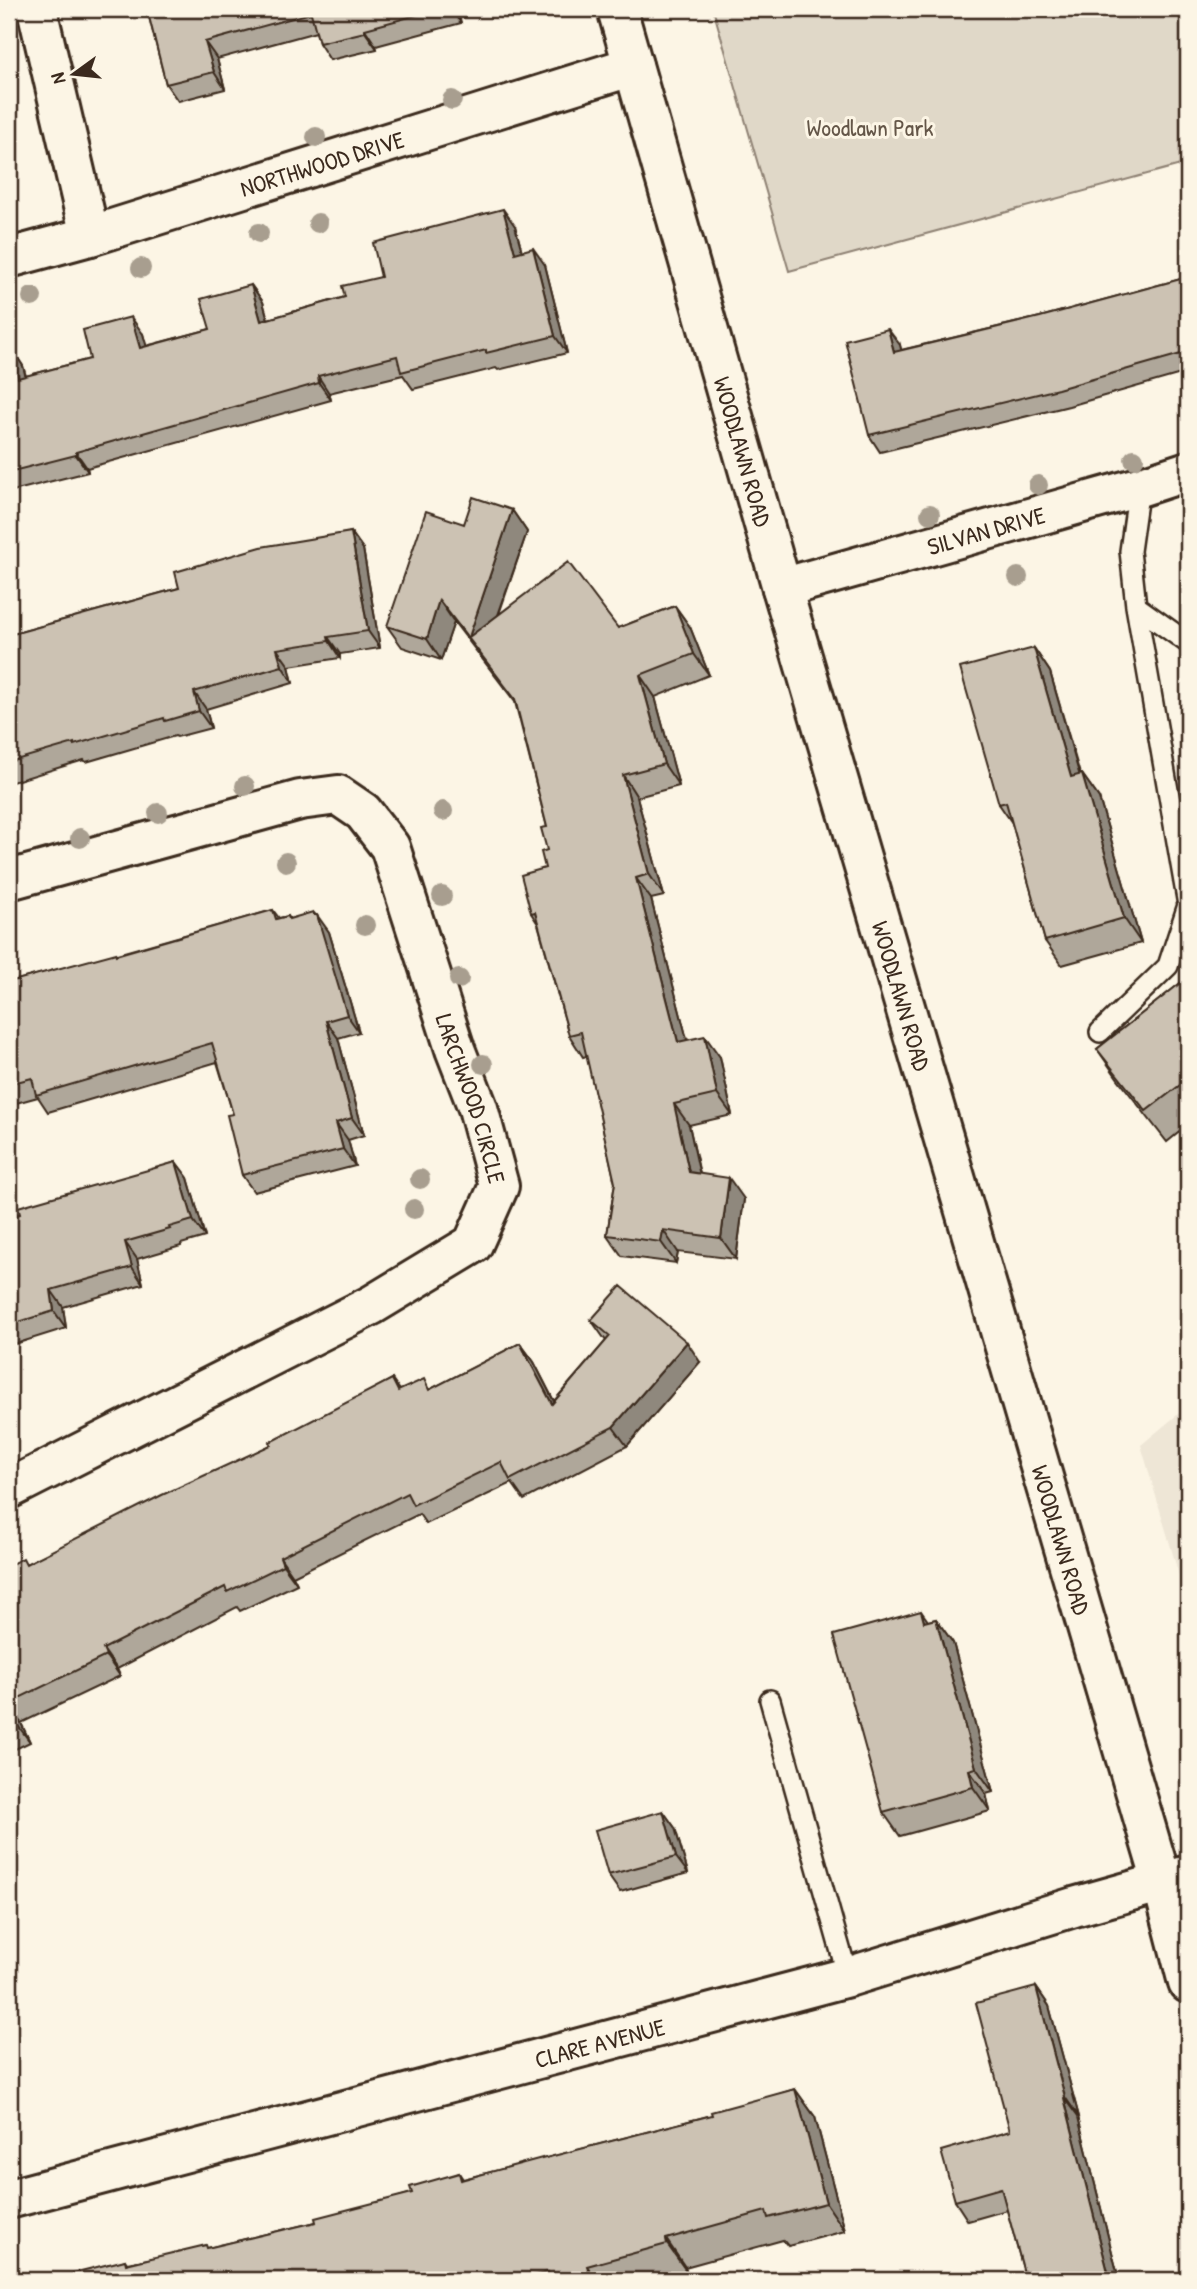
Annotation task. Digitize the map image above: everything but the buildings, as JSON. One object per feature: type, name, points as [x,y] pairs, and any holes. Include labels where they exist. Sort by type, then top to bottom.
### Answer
[{"type":"street","points":[[37,9],[90,236]]},
{"type":"street","name":"WOODLAWN ROAD","points":[[617,9],[782,588],[1175,1879],[1188,1983]]},
{"type":"street","name":"NORTHWOOD DRIVE","points":[[9,258],[90,236],[633,66]]},
{"type":"street","name":"SILVAN DRIVE","points":[[782,588],[1188,471]]},
{"type":"street","name":"LARCHWOOD CIRCLE","points":[[9,880],[300,800],[338,795],[363,812],[390,847],[455,1049],[478,1108],[499,1186],[473,1244],[372,1306],[9,1489]]},
{"type":"street","name":"CLARE AVENUE","points":[[9,2199],[848,1977],[1175,1879]]},
{"type":"lane","points":[[1100,1032],[1168,966],[1188,905],[1136,606],[1130,551],[1139,487]]},
{"type":"lane","points":[[1136,606],[1188,643]]},
{"type":"lane","points":[[770,1700],[848,1977]]},
{"type":"shaded area","points":[[1188,1406],[1188,1606],[1141,1445]]},
{"type":"green space","name":"Woodlawn Park","points":[[713,9],[1188,9],[1188,163],[789,271]]}]
